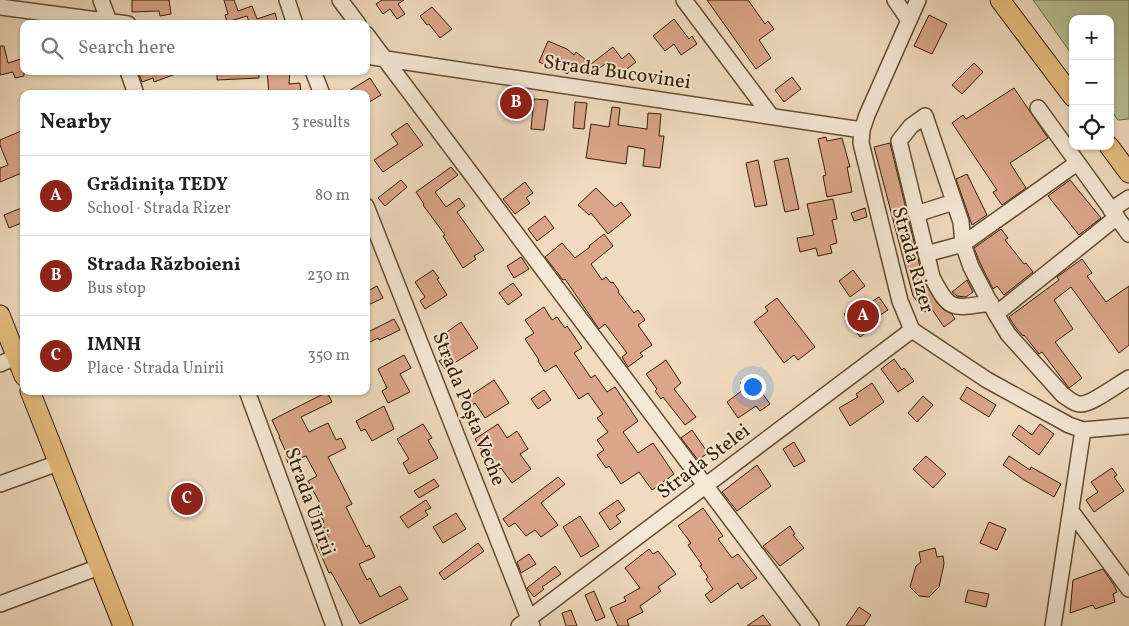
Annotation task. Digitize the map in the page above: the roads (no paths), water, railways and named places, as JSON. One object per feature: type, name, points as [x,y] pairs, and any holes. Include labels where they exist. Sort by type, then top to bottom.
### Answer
[{"type":"main road","points":[[1000,0],[1069,92]]},
{"type":"main road","points":[[1112,150],[1129,173]]},
{"type":"main road","points":[[0,315],[8,361],[20,372]]},
{"type":"main road","points":[[32,395],[122,626]]},
{"type":"street","points":[[101,0],[108,20]]},
{"type":"street","points":[[287,0],[294,20]]},
{"type":"street","points":[[340,0],[355,20]]},
{"type":"street","points":[[684,0],[771,116]]},
{"type":"street","points":[[895,0],[908,19]]},
{"type":"street","name":"Strada Rizer","points":[[918,0],[908,19],[862,130],[861,144],[890,263],[904,312],[912,330],[987,380],[1069,426],[1083,430],[1129,426]]},
{"type":"street","points":[[0,7],[94,20]]},
{"type":"street","points":[[370,39],[811,626]]},
{"type":"street","name":"Strada Bucovinei","points":[[370,56],[862,130]]},
{"type":"street","points":[[129,75],[135,90]]},
{"type":"street","points":[[315,75],[320,90]]},
{"type":"street","points":[[1038,108],[1129,234]]},
{"type":"street","points":[[1129,198],[1114,214],[993,309],[957,308],[947,303],[932,277],[899,141],[911,126],[925,116],[961,222],[963,244],[971,267],[993,309],[1008,334],[1063,395],[1074,402],[1087,403],[1129,378]]},
{"type":"street","points":[[926,254],[963,244],[1077,163]]},
{"type":"street","points":[[916,214],[954,202]]},
{"type":"street","name":"Strada Poșta Veche","points":[[370,216],[526,623]]},
{"type":"street","name":"Strada Stelei","points":[[526,623],[912,330]]},
{"type":"street","name":"Strada Unirii","points":[[248,395],[334,626]]},
{"type":"street","points":[[1053,626],[1083,430]]},
{"type":"street","points":[[0,484],[58,463]]},
{"type":"street","points":[[1071,511],[1129,589]]},
{"type":"street","points":[[0,604],[99,566]]},
{"type":"place","name":"Strada Războieni","points":[[516,103]]},
{"type":"place","name":"Grădinița TEDY","points":[[863,316]]},
{"type":"place","name":"IMNH","points":[[187,499]]}]
